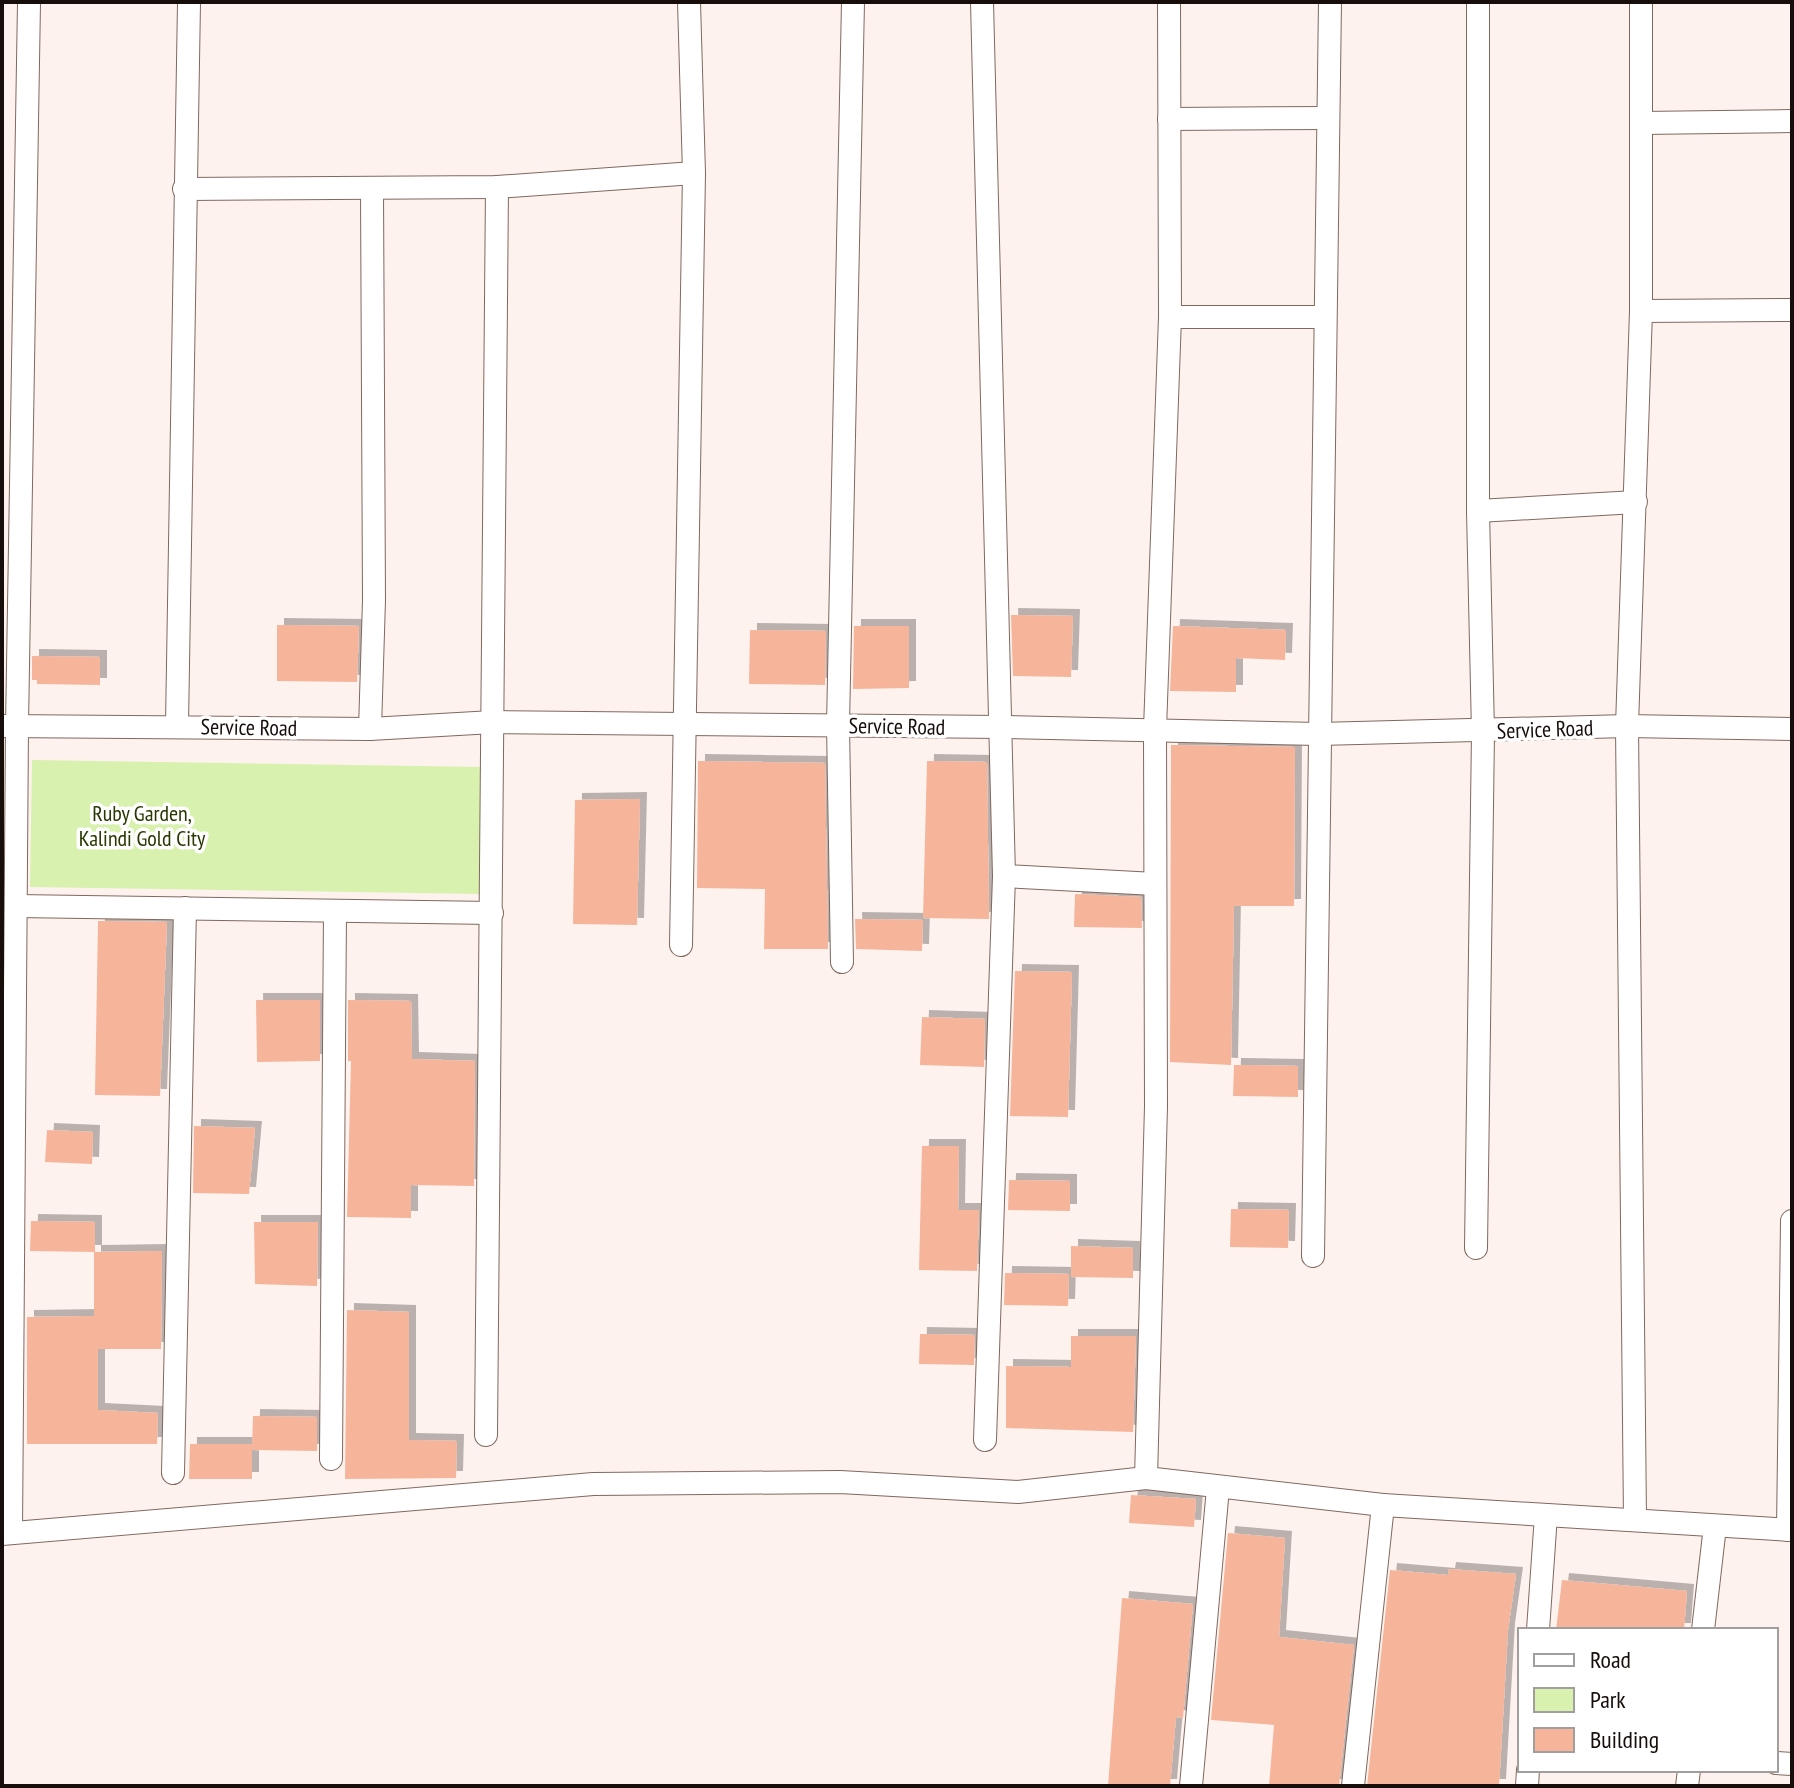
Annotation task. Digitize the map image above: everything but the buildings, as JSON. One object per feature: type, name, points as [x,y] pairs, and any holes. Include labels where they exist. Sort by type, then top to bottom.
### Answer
[{"type":"street","points":[[29,2],[9,726],[16,906],[7,1534],[593,1484],[840,1482],[1018,1492],[1146,1478],[1383,1505],[1790,1530],[1792,1221]]},
{"type":"street","points":[[177,725],[189,2]]},
{"type":"street","points":[[681,945],[694,173],[689,2]]},
{"type":"street","points":[[842,962],[838,725],[853,2]]},
{"type":"street","points":[[982,2],[1004,876],[985,1440]]},
{"type":"street","points":[[1146,1478],[1156,1106],[1155,729],[1170,317],[1169,2]]},
{"type":"street","points":[[1313,1256],[1330,2]]},
{"type":"street","points":[[1476,1248],[1483,732],[1478,511],[1478,2]]},
{"type":"street","points":[[1635,1520],[1627,726],[1641,311],[1641,2]]},
{"type":"street","points":[[1169,119],[1328,118]]},
{"type":"street","points":[[1641,123],[1792,121]]},
{"type":"street","points":[[184,189],[497,187],[694,173]]},
{"type":"street","points":[[486,1435],[497,187]]},
{"type":"street","points":[[370,729],[374,600],[372,189]]},
{"type":"street","points":[[1641,311],[1792,310]]},
{"type":"street","points":[[1170,317],[1324,317]]},
{"type":"street","points":[[1478,511],[1636,502]]},
{"type":"street","name":"Service Road","points":[[9,726],[370,729],[493,722],[1155,729],[1319,734],[1627,726],[1792,729]]},
{"type":"street","points":[[1004,876],[1155,884]]},
{"type":"street","points":[[16,906],[492,913]]},
{"type":"street","points":[[173,1473],[185,908]]},
{"type":"street","points":[[331,1459],[335,911]]},
{"type":"street","points":[[1191,1786],[1218,1488]]},
{"type":"street","points":[[1353,1786],[1383,1505]]},
{"type":"street","points":[[1538,1628],[1546,1515]]},
{"type":"street","points":[[1703,1628],[1715,1526]]},
{"type":"green space","name":"Ruby Garden, Kalindi Gold City","points":[[32,760],[484,767],[482,894],[30,887]]}]
